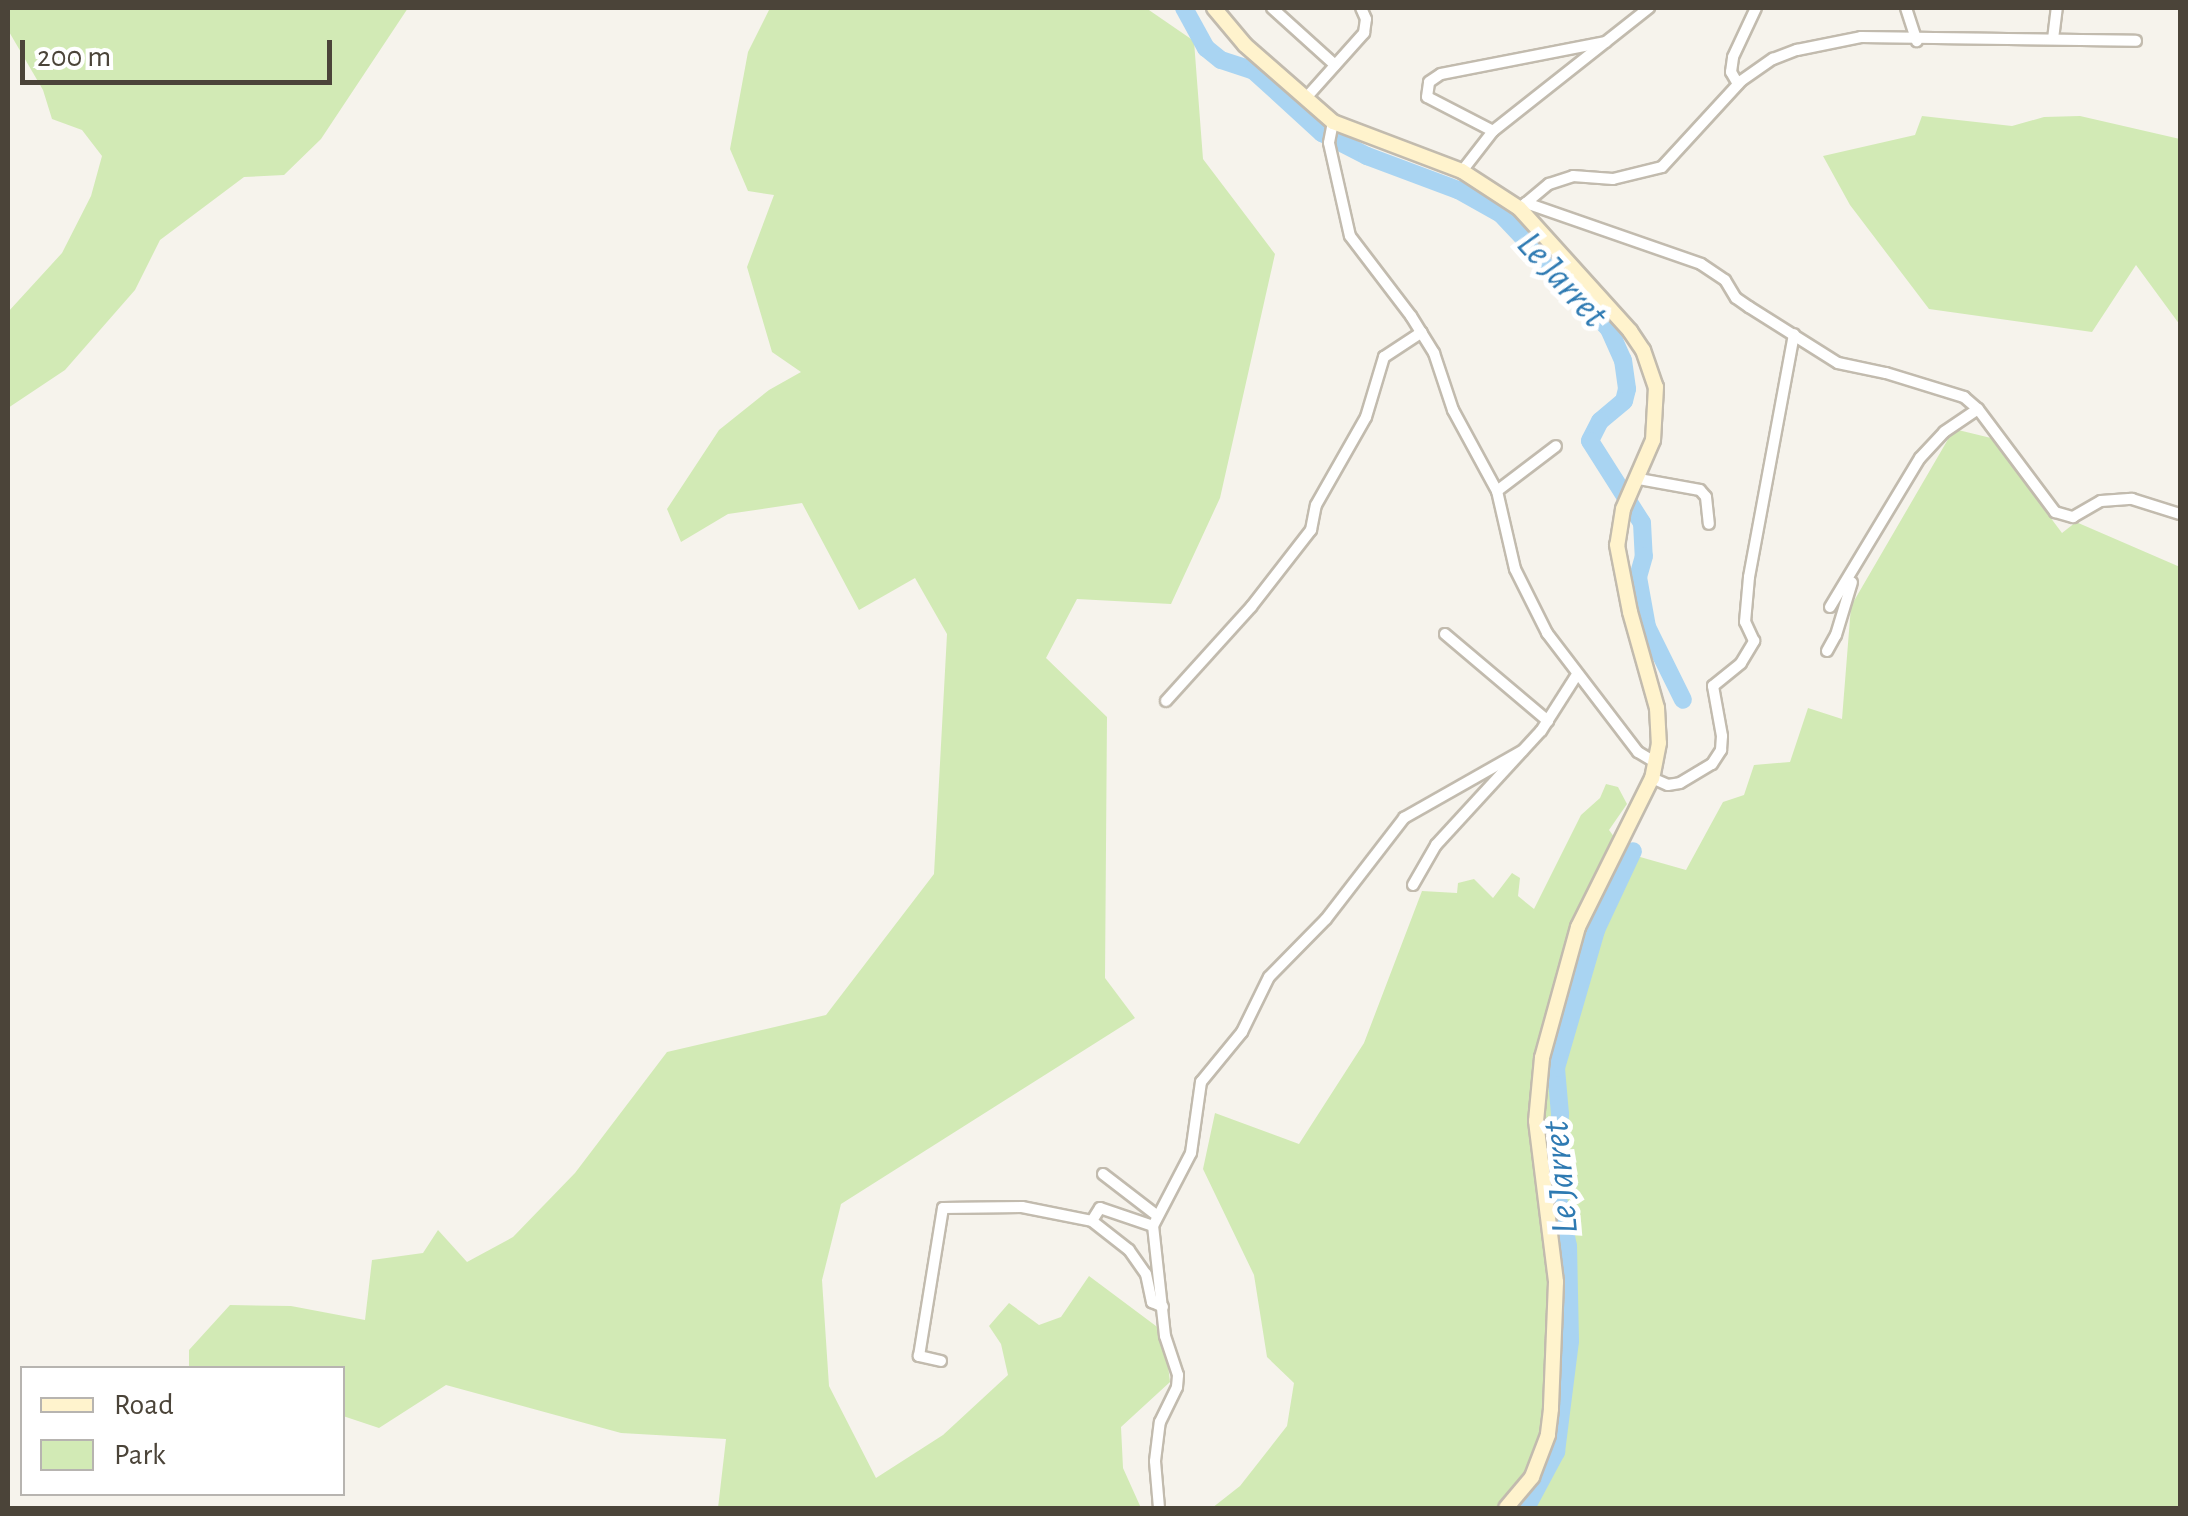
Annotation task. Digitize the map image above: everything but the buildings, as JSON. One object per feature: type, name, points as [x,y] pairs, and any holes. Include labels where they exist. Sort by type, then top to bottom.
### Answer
[{"type":"main road","points":[[1214,8],[1246,45],[1332,126],[1462,171],[1522,205],[1620,318],[1650,366],[1657,422],[1617,530],[1619,565],[1657,708],[1654,770],[1578,927],[1542,1058],[1536,1121],[1556,1282],[1552,1398],[1541,1456],[1526,1486],[1506,1508]]},
{"type":"street","points":[[1272,8],[1335,65]]},
{"type":"street","points":[[1306,99],[1364,33],[1362,8]]},
{"type":"street","points":[[1462,171],[1492,131],[1649,8]]},
{"type":"street","points":[[1738,84],[1731,72],[1733,58],[1756,8]]},
{"type":"street","points":[[1906,8],[1918,41]]},
{"type":"street","points":[[2052,39],[2057,8]]},
{"type":"street","points":[[1522,205],[1549,184],[1572,176],[1613,179],[1662,167],[1738,84],[1756,69],[1797,50],[1861,37],[1918,41],[2136,41]]},
{"type":"street","points":[[1492,131],[1427,97],[1429,82],[1441,74],[1606,42]]},
{"type":"street","points":[[1332,126],[1329,143],[1350,236],[1422,332],[1453,410],[1497,491],[1515,570],[1547,633],[1576,676],[1668,785],[1712,764],[1722,744],[1713,686],[1740,663],[1754,642],[1745,622],[1749,576],[1794,334]]},
{"type":"street","points":[[1522,205],[1701,264],[1725,280],[1736,298],[1838,364],[1886,372],[1964,397],[1978,409],[2056,512],[2072,517],[2100,501],[2132,500],[2180,514]]},
{"type":"street","points":[[1166,701],[1251,607],[1311,530],[1316,505],[1366,416],[1384,357],[1422,332]]},
{"type":"street","points":[[1830,607],[1920,458],[1944,432],[1978,409]]},
{"type":"street","points":[[1497,491],[1556,446]]},
{"type":"street","points":[[1636,484],[1704,493],[1709,524]]},
{"type":"street","points":[[1827,652],[1857,568]]},
{"type":"street","points":[[1445,634],[1548,720]]},
{"type":"street","points":[[1413,884],[1436,845],[1522,752],[1576,676]]},
{"type":"street","points":[[1158,1508],[1155,1462],[1160,1422],[1177,1387],[1178,1375],[1165,1336],[1154,1220],[1186,1168],[1201,1082],[1242,1032],[1269,978],[1326,919],[1404,818],[1522,752]]},
{"type":"street","points":[[1103,1174],[1154,1220]]},
{"type":"street","points":[[940,1360],[919,1356],[943,1208],[1022,1207],[1092,1221],[1140,1264],[1152,1302],[1163,1308]]},
{"type":"street","points":[[1092,1221],[1100,1208],[1154,1220]]},
{"type":"green space","points":[[8,8],[408,8],[321,139],[284,175],[244,177],[160,240],[135,290],[65,370],[8,408],[8,312],[62,253],[91,196],[102,156],[82,130],[52,119],[43,90],[8,30]]},
{"type":"green space","points":[[770,8],[1146,8],[1194,41],[1203,159],[1275,254],[1220,498],[1171,604],[1077,599],[1046,658],[1107,717],[1105,978],[1135,1018],[841,1204],[822,1280],[829,1386],[876,1478],[943,1435],[1008,1375],[1001,1344],[989,1326],[1009,1303],[1039,1325],[1061,1317],[1089,1276],[1164,1332],[1170,1382],[1121,1427],[1123,1468],[1141,1508],[718,1508],[726,1439],[621,1433],[446,1385],[379,1428],[345,1417],[345,1366],[189,1366],[189,1350],[230,1305],[291,1306],[365,1320],[372,1260],[423,1253],[438,1230],[467,1262],[513,1237],[575,1173],[667,1052],[826,1015],[934,874],[947,634],[915,578],[859,610],[802,503],[728,514],[681,542],[667,509],[719,430],[769,390],[801,372],[772,352],[747,267],[774,195],[748,191],[730,149],[748,52]]},
{"type":"green space","points":[[1922,116],[2012,126],[2044,117],[2080,116],[2180,139],[2180,325],[2136,265],[2092,332],[1929,309],[1850,205],[1823,156],[1915,135]]},
{"type":"green space","points":[[1954,429],[1991,438],[2062,533],[2076,522],[2180,567],[2180,1508],[1212,1508],[1240,1486],[1287,1426],[1294,1383],[1267,1357],[1254,1275],[1203,1169],[1215,1113],[1299,1144],[1364,1043],[1422,891],[1457,893],[1458,883],[1474,879],[1493,898],[1512,873],[1520,878],[1518,896],[1534,909],[1581,815],[1600,798],[1606,784],[1618,787],[1627,804],[1609,830],[1626,853],[1686,870],[1723,802],[1744,795],[1754,765],[1790,762],[1808,708],[1842,719],[1851,606]]},
{"type":"waterway","name":"Le Jarret","points":[[1184,8],[1206,48],[1221,60],[1254,71],[1322,133],[1367,156],[1458,190],[1501,214],[1609,329],[1623,360],[1627,389],[1624,401],[1600,421],[1590,441],[1642,523],[1644,556],[1638,577],[1647,627],[1683,700]]},
{"type":"waterway","name":"Le Jarret","points":[[1526,1508],[1556,1452],[1570,1341],[1568,1246],[1555,1184],[1560,1114],[1556,1068],[1596,930],[1633,851]]}]
